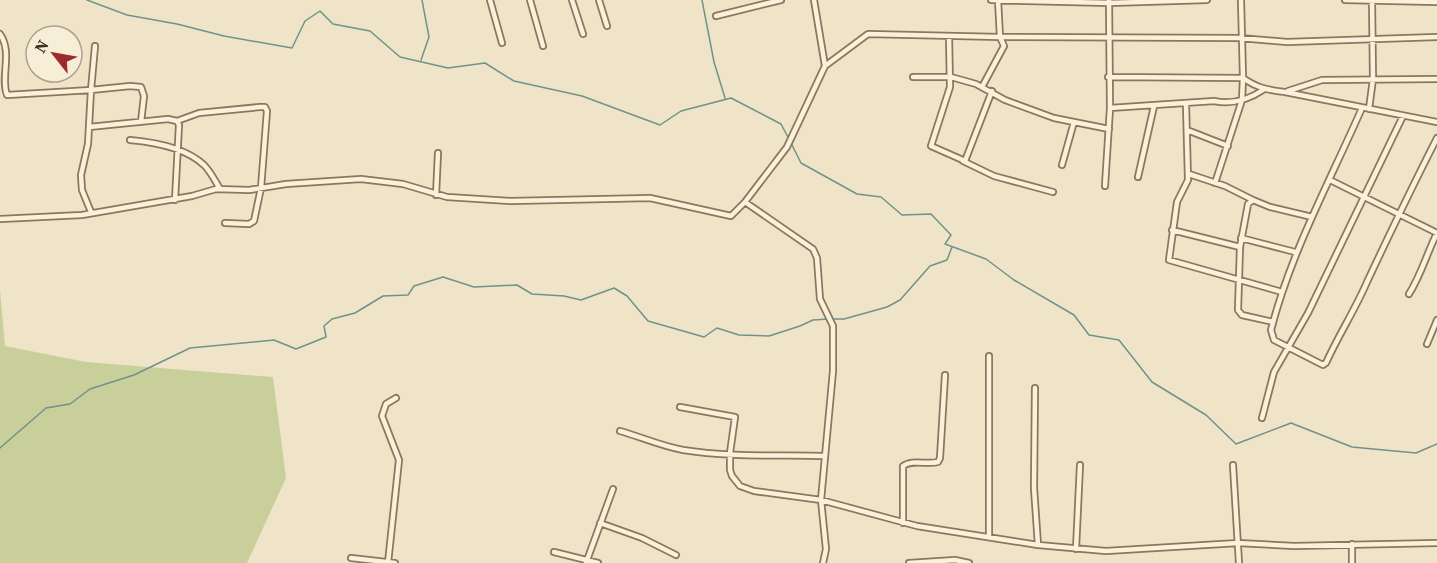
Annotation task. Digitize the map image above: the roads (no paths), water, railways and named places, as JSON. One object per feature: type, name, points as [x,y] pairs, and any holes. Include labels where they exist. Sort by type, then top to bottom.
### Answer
[{"type":"street","points":[[490,0],[502,43]]},
{"type":"street","points":[[530,0],[543,46]]},
{"type":"street","points":[[573,0],[583,34]]},
{"type":"street","points":[[599,0],[607,26]]},
{"type":"street","points":[[716,16],[781,0]]},
{"type":"street","points":[[814,0],[825,66]]},
{"type":"street","points":[[991,0],[1207,0]]},
{"type":"street","points":[[982,87],[1004,46],[1000,38],[998,0]]},
{"type":"street","points":[[1215,183],[1242,100],[1240,0]]},
{"type":"street","points":[[1345,0],[1437,2]]},
{"type":"street","points":[[1105,186],[1110,108],[1109,1]]},
{"type":"street","points":[[1369,109],[1373,79],[1372,1]]},
{"type":"street","points":[[0,34],[5,42],[2,83],[7,95],[141,87],[144,96],[141,122]]},
{"type":"street","points":[[0,219],[82,215],[175,200],[220,189],[261,188],[361,179],[403,184],[436,195],[511,201],[650,198],[728,217],[745,202],[786,147],[825,66],[868,34],[1000,38],[1240,38],[1287,42],[1437,37]]},
{"type":"street","points":[[950,36],[951,77],[944,112],[931,147],[994,176],[1053,192]]},
{"type":"street","points":[[92,212],[81,183],[89,127],[95,46]]},
{"type":"street","points":[[913,77],[951,77],[982,87],[1005,100],[1054,118],[1109,129]]},
{"type":"street","points":[[1108,77],[1242,78],[1263,90],[1315,97],[1437,123]]},
{"type":"street","points":[[1286,92],[1322,80],[1437,79]]},
{"type":"street","points":[[1315,83],[1315,97]]},
{"type":"street","points":[[1110,108],[1215,101],[1229,103],[1255,96],[1263,90]]},
{"type":"street","points":[[963,161],[967,160],[992,91]]},
{"type":"street","points":[[1186,104],[1189,174],[1177,202],[1168,260],[1282,292]]},
{"type":"street","points":[[1138,177],[1154,106]]},
{"type":"street","points":[[89,127],[177,121],[199,113],[265,107],[267,111],[261,188],[252,224],[225,222]]},
{"type":"street","points":[[1362,108],[1295,252],[1273,322],[1271,337],[1315,362],[1325,365],[1437,138]]},
{"type":"street","points":[[1262,418],[1274,372],[1289,349],[1403,116]]},
{"type":"street","points":[[175,200],[179,125],[177,121]]},
{"type":"street","points":[[1062,165],[1074,122]]},
{"type":"street","points":[[1187,130],[1228,146]]},
{"type":"street","points":[[130,140],[160,143],[189,155],[203,165],[220,189]]},
{"type":"street","points":[[436,195],[438,153]]},
{"type":"street","points":[[1189,174],[1270,207],[1312,217]]},
{"type":"street","points":[[1330,180],[1437,233],[1426,254],[1419,278],[1409,294]]},
{"type":"street","points":[[1253,200],[1248,204],[1241,238],[1239,313],[1273,322]]},
{"type":"street","points":[[745,202],[816,253],[820,299],[833,326],[833,371],[821,500],[826,549],[823,563]]},
{"type":"street","points":[[1172,230],[1240,247]]},
{"type":"street","points":[[1241,238],[1295,252]]},
{"type":"street","points":[[1426,344],[1437,320]]},
{"type":"street","points":[[989,356],[989,537]]},
{"type":"street","points":[[903,523],[903,466],[908,463],[938,462],[940,458],[945,375]]},
{"type":"street","points":[[1035,388],[1034,488],[1038,545]]},
{"type":"street","points":[[388,562],[399,460],[384,423],[382,410],[386,404],[396,398]]},
{"type":"street","points":[[680,407],[735,417],[730,453],[732,476],[735,482],[746,489],[821,500],[903,523],[1076,549],[1133,550],[1238,543],[1294,546],[1437,543]]},
{"type":"street","points":[[620,431],[670,447],[730,453],[824,456]]},
{"type":"street","points":[[1076,549],[1080,465]]},
{"type":"street","points":[[1233,465],[1239,563]]},
{"type":"street","points":[[587,562],[613,489]]},
{"type":"street","points":[[600,523],[642,538],[676,555]]},
{"type":"street","points":[[1352,544],[1352,563]]},
{"type":"street","points":[[554,552],[598,563]]},
{"type":"street","points":[[351,558],[395,563]]},
{"type":"street","points":[[909,563],[955,560],[969,563]]},
{"type":"waterway","points":[[87,0],[127,15],[292,48],[305,21],[320,11],[333,24],[370,31],[400,57],[448,68],[485,63],[514,81],[582,96],[660,125],[681,111],[731,98],[781,124],[789,139]]},
{"type":"waterway","points":[[421,60],[429,37],[422,0]]},
{"type":"waterway","points":[[702,0],[714,62],[725,98]]},
{"type":"waterway","points":[[791,143],[801,163],[857,194],[881,197],[902,215],[931,214],[951,235],[945,244],[986,259],[1014,280],[1074,315],[1089,335],[1119,340],[1152,382],[1206,415],[1236,444],[1291,423],[1352,447],[1416,453],[1437,444]]},
{"type":"waterway","points":[[833,319],[844,319],[887,307],[900,300],[930,266],[947,260],[952,247]]},
{"type":"waterway","points":[[0,448],[46,408],[70,404],[90,389],[134,375],[190,348],[274,340],[296,349],[326,337],[324,326],[332,319],[355,313],[383,296],[408,295],[414,286],[443,277],[474,287],[517,285],[532,294],[564,296],[581,300],[614,288],[627,296],[648,321],[704,337],[717,328],[739,335],[769,336],[813,320],[828,319]]}]
